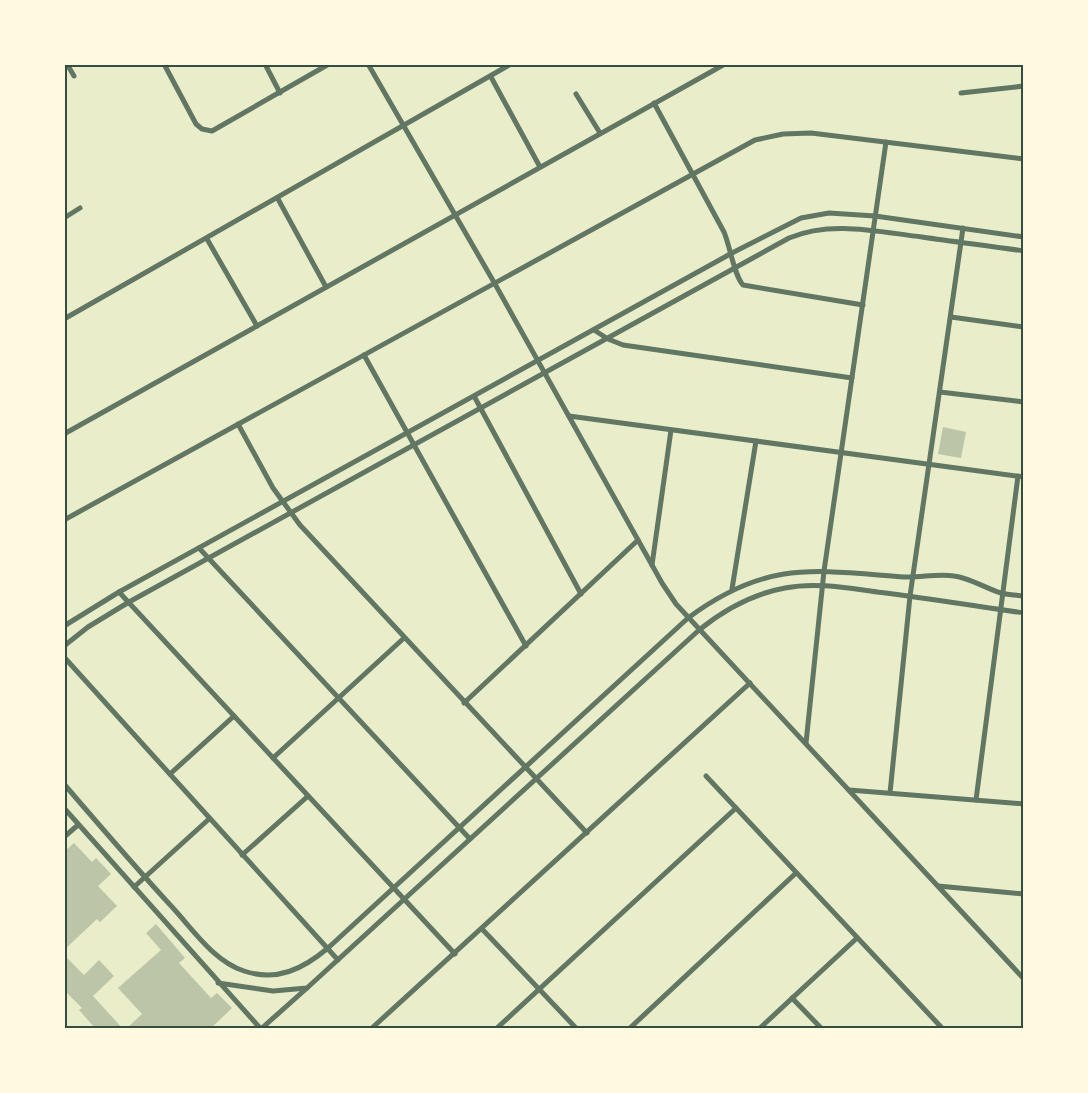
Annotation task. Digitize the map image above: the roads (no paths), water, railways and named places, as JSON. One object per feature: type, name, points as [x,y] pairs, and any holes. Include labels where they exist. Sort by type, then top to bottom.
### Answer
[{"type":"street","points":[[67,64],[74,76]]},
{"type":"street","points":[[164,64],[196,124],[202,129],[212,131],[329,64]]},
{"type":"street","points":[[265,64],[280,93]]},
{"type":"street","points":[[368,64],[495,284],[668,594],[1023,979]]},
{"type":"street","points":[[64,319],[278,199],[511,64]]},
{"type":"street","points":[[64,434],[724,64]]},
{"type":"street","points":[[491,76],[540,167]]},
{"type":"street","points":[[961,93],[1023,86]]},
{"type":"street","points":[[576,94],[600,134]]},
{"type":"street","points":[[654,103],[724,232],[739,280],[747,287],[863,305]]},
{"type":"street","points":[[64,520],[755,140],[783,134],[812,133],[1023,159]]},
{"type":"street","points":[[806,743],[824,571],[886,142]]},
{"type":"street","points":[[278,199],[327,287]]},
{"type":"street","points":[[64,218],[80,208]]},
{"type":"street","points":[[64,626],[119,592],[786,224],[829,213],[875,216],[1023,237]]},
{"type":"street","points":[[64,646],[88,627],[129,602],[789,237],[812,230],[831,228],[874,231],[1023,251]]},
{"type":"street","points":[[890,793],[910,596],[963,228]]},
{"type":"street","points":[[207,239],[257,326]]},
{"type":"street","points":[[951,317],[1023,327]]},
{"type":"street","points":[[594,330],[623,345],[852,378]]},
{"type":"street","points":[[364,355],[526,646]]},
{"type":"street","points":[[940,392],[1023,402]]},
{"type":"street","points":[[474,396],[581,594]]},
{"type":"street","points":[[569,416],[1021,477],[999,610],[976,800]]},
{"type":"street","points":[[238,424],[290,513],[464,703],[587,832]]},
{"type":"street","points":[[652,566],[671,430]]},
{"type":"street","points":[[732,590],[756,441]]},
{"type":"street","points":[[464,703],[638,540]]},
{"type":"street","points":[[199,548],[470,839]]},
{"type":"street","points":[[64,784],[144,877],[217,956],[234,967],[270,976],[296,970],[328,948],[688,618],[732,590],[781,573],[824,571],[913,577],[943,574],[957,576],[1002,593],[1023,596]]},
{"type":"street","points":[[64,808],[261,1029],[699,630],[715,617],[747,599],[786,588],[823,585],[1023,613]]},
{"type":"street","points":[[119,592],[454,954]]},
{"type":"street","points":[[273,758],[404,638]]},
{"type":"street","points":[[64,657],[338,960]]},
{"type":"street","points":[[372,1029],[750,683]]},
{"type":"street","points":[[170,774],[234,716]]},
{"type":"street","points":[[706,776],[942,1029]]},
{"type":"street","points":[[849,790],[1023,804]]},
{"type":"street","points":[[242,855],[308,796]]},
{"type":"street","points":[[497,1029],[736,808]]},
{"type":"street","points":[[134,887],[209,819]]},
{"type":"street","points":[[64,837],[78,825]]},
{"type":"street","points":[[630,1029],[796,873]]},
{"type":"street","points":[[938,886],[1023,894]]},
{"type":"street","points":[[482,929],[576,1029]]},
{"type":"street","points":[[760,1029],[857,938]]},
{"type":"street","points":[[218,983],[264,990],[308,988]]},
{"type":"street","points":[[792,998],[820,1029]]}]
